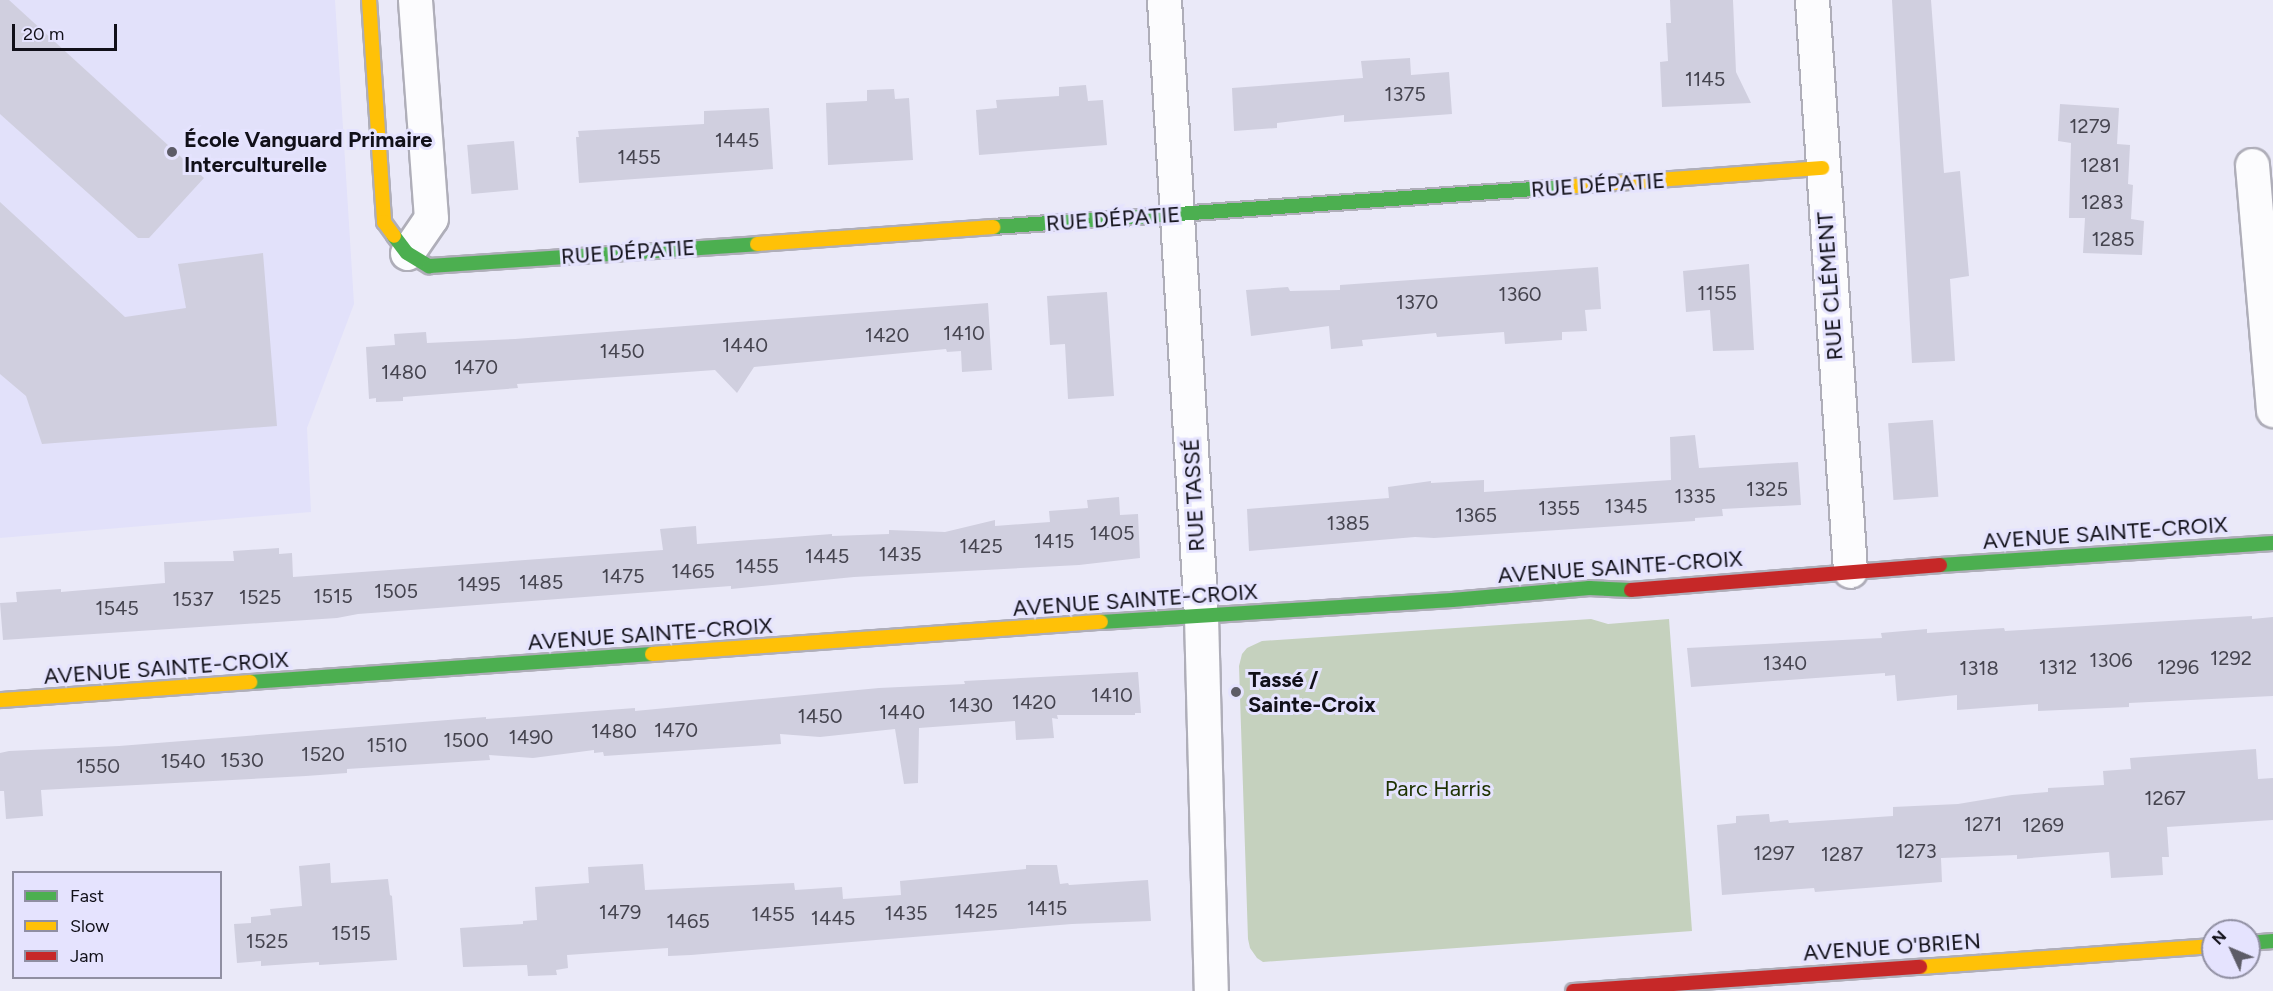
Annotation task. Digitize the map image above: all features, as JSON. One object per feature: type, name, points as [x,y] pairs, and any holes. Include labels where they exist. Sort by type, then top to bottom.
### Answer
[{"type":"street","name":"RUE DÉPATIE","points":[[369,0],[374,46],[384,222],[407,253],[429,266],[1822,168]]},
{"type":"street","points":[[407,253],[431,218],[415,0]]},
{"type":"street","name":"RUE TASSÉ","points":[[1164,0],[1201,616],[1211,991]]},
{"type":"street","name":"RUE CLÉMENT","points":[[1812,0],[1850,571]]},
{"type":"street","points":[[374,46],[417,43]]},
{"type":"street","points":[[2252,165],[2273,410]]},
{"type":"street","name":"AVENUE SAINTE-CROIX","points":[[0,700],[1452,600],[1589,588],[1627,590],[1850,571],[2273,543]]},
{"type":"street","name":"AVENUE O'BRIEN","points":[[1573,991],[2201,947]]},
{"type":"shaded area","name":"École Vanguard Primaire Interculturelle","points":[[0,0],[335,0],[354,304],[307,428],[311,512],[0,538]]},
{"type":"green space","name":"Parc Harris","points":[[1591,619],[1608,624],[1669,619],[1692,931],[1263,962],[1257,958],[1250,948],[1248,939],[1239,666],[1242,654],[1247,648],[1262,641]]},
{"type":"building","points":[[0,0],[9,0],[204,178],[149,238],[138,238],[0,114]]},
{"type":"building","points":[[1670,0],[1733,0],[1736,72],[1751,103],[1662,107],[1660,62],[1668,61],[1666,23],[1671,23]]},
{"type":"building","points":[[1892,0],[1931,0],[1944,173],[1960,171],[1969,276],[1950,279],[1955,361],[1912,363]]},
{"type":"building","points":[[1410,58],[1411,75],[1449,72],[1452,114],[1344,122],[1344,115],[1277,123],[1277,128],[1234,131],[1232,88],[1363,78],[1361,61]]},
{"type":"building","points":[[1086,85],[1088,101],[1103,100],[1107,145],[979,155],[976,110],[997,108],[996,100],[1059,96],[1059,87]]},
{"type":"building","points":[[894,89],[895,99],[909,98],[913,160],[828,165],[826,103],[867,101],[867,90]]},
{"type":"building","points":[[2060,104],[2119,108],[2117,144],[2130,145],[2128,184],[2133,185],[2131,219],[2144,221],[2142,255],[2083,253],[2085,218],[2069,218],[2071,143],[2058,141]]},
{"type":"building","points":[[769,108],[773,169],[579,183],[576,137],[579,137],[578,131],[704,124],[704,111]]},
{"type":"building","points":[[514,141],[518,190],[471,194],[467,145]]},
{"type":"building","points":[[0,202],[125,317],[186,308],[178,264],[263,253],[277,426],[42,444],[26,396],[0,374]]},
{"type":"building","points":[[1749,264],[1754,350],[1713,351],[1710,310],[1686,312],[1683,271]]},
{"type":"building","points":[[1598,267],[1601,309],[1585,310],[1587,331],[1562,332],[1562,340],[1505,344],[1504,332],[1437,337],[1436,333],[1362,340],[1363,346],[1331,349],[1329,326],[1251,336],[1246,290],[1288,287],[1290,291],[1340,290],[1340,285]]},
{"type":"building","points":[[1107,292],[1114,396],[1068,399],[1065,344],[1050,345],[1047,296]]},
{"type":"building","points":[[988,303],[992,370],[962,372],[961,351],[947,352],[946,349],[754,367],[737,393],[715,370],[517,384],[518,388],[403,397],[403,401],[376,402],[376,398],[369,399],[366,347],[395,345],[394,334],[426,332],[427,343],[515,339]]},
{"type":"building","points":[[1933,420],[1938,497],[1893,500],[1888,423]]},
{"type":"building","points":[[1695,435],[1699,468],[1798,462],[1801,505],[1722,509],[1723,516],[1695,518],[1695,521],[1434,538],[1415,537],[1249,551],[1247,509],[1389,498],[1388,487],[1431,481],[1431,483],[1484,480],[1484,492],[1671,480],[1670,437]]},
{"type":"building","points":[[1119,497],[1120,515],[1138,514],[1140,558],[1079,565],[854,577],[731,589],[731,586],[358,614],[337,618],[3,640],[0,603],[17,602],[16,592],[61,589],[61,592],[165,583],[164,562],[234,561],[233,551],[279,548],[279,554],[292,553],[293,577],[663,550],[660,529],[696,526],[697,544],[832,534],[832,536],[889,534],[889,530],[945,532],[995,520],[995,526],[1050,522],[1049,511],[1088,508],[1087,500]]},
{"type":"building","points":[[2252,616],[2252,619],[2273,617],[2273,696],[2129,703],[2129,707],[2038,711],[2038,704],[1957,710],[1957,695],[1897,701],[1895,675],[1885,676],[1885,673],[1691,687],[1687,648],[1882,638],[1881,633],[1927,629],[1927,633],[2004,628],[2005,631]]},
{"type":"building","points":[[1138,672],[1141,713],[1135,713],[1135,715],[1057,715],[1058,719],[1052,718],[1054,738],[1016,740],[1015,721],[919,728],[918,783],[904,784],[895,729],[820,737],[780,734],[781,744],[604,756],[603,752],[594,753],[594,750],[533,758],[489,755],[490,760],[347,769],[347,773],[41,790],[43,816],[6,819],[4,791],[0,791],[0,753],[9,751],[119,746],[486,717],[486,719],[635,708],[635,711],[879,688],[965,684],[964,681]]},
{"type":"building","points":[[2256,749],[2258,779],[2273,778],[2273,820],[2167,827],[2169,857],[2162,857],[2163,875],[2111,878],[2109,852],[2017,859],[2017,855],[1941,858],[1942,882],[1815,892],[1814,888],[1722,895],[1717,825],[1736,823],[1736,816],[1769,814],[1770,822],[1788,820],[1789,823],[1893,816],[1893,807],[1958,804],[2048,792],[2048,788],[2104,785],[2103,771],[2131,769],[2130,758]]},
{"type":"building","points":[[330,863],[331,883],[388,879],[392,896],[397,960],[319,965],[319,962],[261,966],[261,961],[237,963],[234,924],[251,923],[251,917],[271,915],[270,909],[302,906],[299,866]]},
{"type":"building","points":[[643,864],[645,890],[794,883],[795,890],[842,887],[843,899],[901,895],[900,881],[1026,869],[1026,865],[1057,865],[1060,884],[1148,880],[1151,921],[1072,924],[691,955],[668,956],[668,948],[567,955],[568,968],[556,970],[557,975],[528,976],[527,965],[463,967],[460,928],[523,924],[523,921],[537,920],[535,887],[589,883],[588,867]]},
{"type":"traffic: fast","points":[[993,227],[1562,187]]},
{"type":"traffic: fast","points":[[394,236],[407,253],[429,266],[757,244]]},
{"type":"traffic: fast","points":[[1940,565],[2273,543]]},
{"type":"traffic: fast","points":[[1101,622],[1452,600],[1589,588],[1631,590]]},
{"type":"traffic: fast","points":[[250,682],[652,654]]},
{"type":"traffic: fast","points":[[2261,942],[2273,941]]},
{"type":"traffic: slow","points":[[369,0],[384,222],[394,236]]},
{"type":"traffic: slow","points":[[1562,187],[1822,168]]},
{"type":"traffic: slow","points":[[757,244],[993,227]]},
{"type":"traffic: slow","points":[[652,654],[1101,622]]},
{"type":"traffic: slow","points":[[0,700],[250,682]]},
{"type":"traffic: slow","points":[[1920,967],[2201,947]]},
{"type":"traffic: jam","points":[[1631,590],[1940,565]]},
{"type":"traffic: jam","points":[[1573,991],[1920,967]]},
{"type":"place","name":"École Vanguard Primaire Interculturelle","points":[[172,152]]},
{"type":"place","name":"Tassé / Sainte-Croix","points":[[1236,692]]}]
